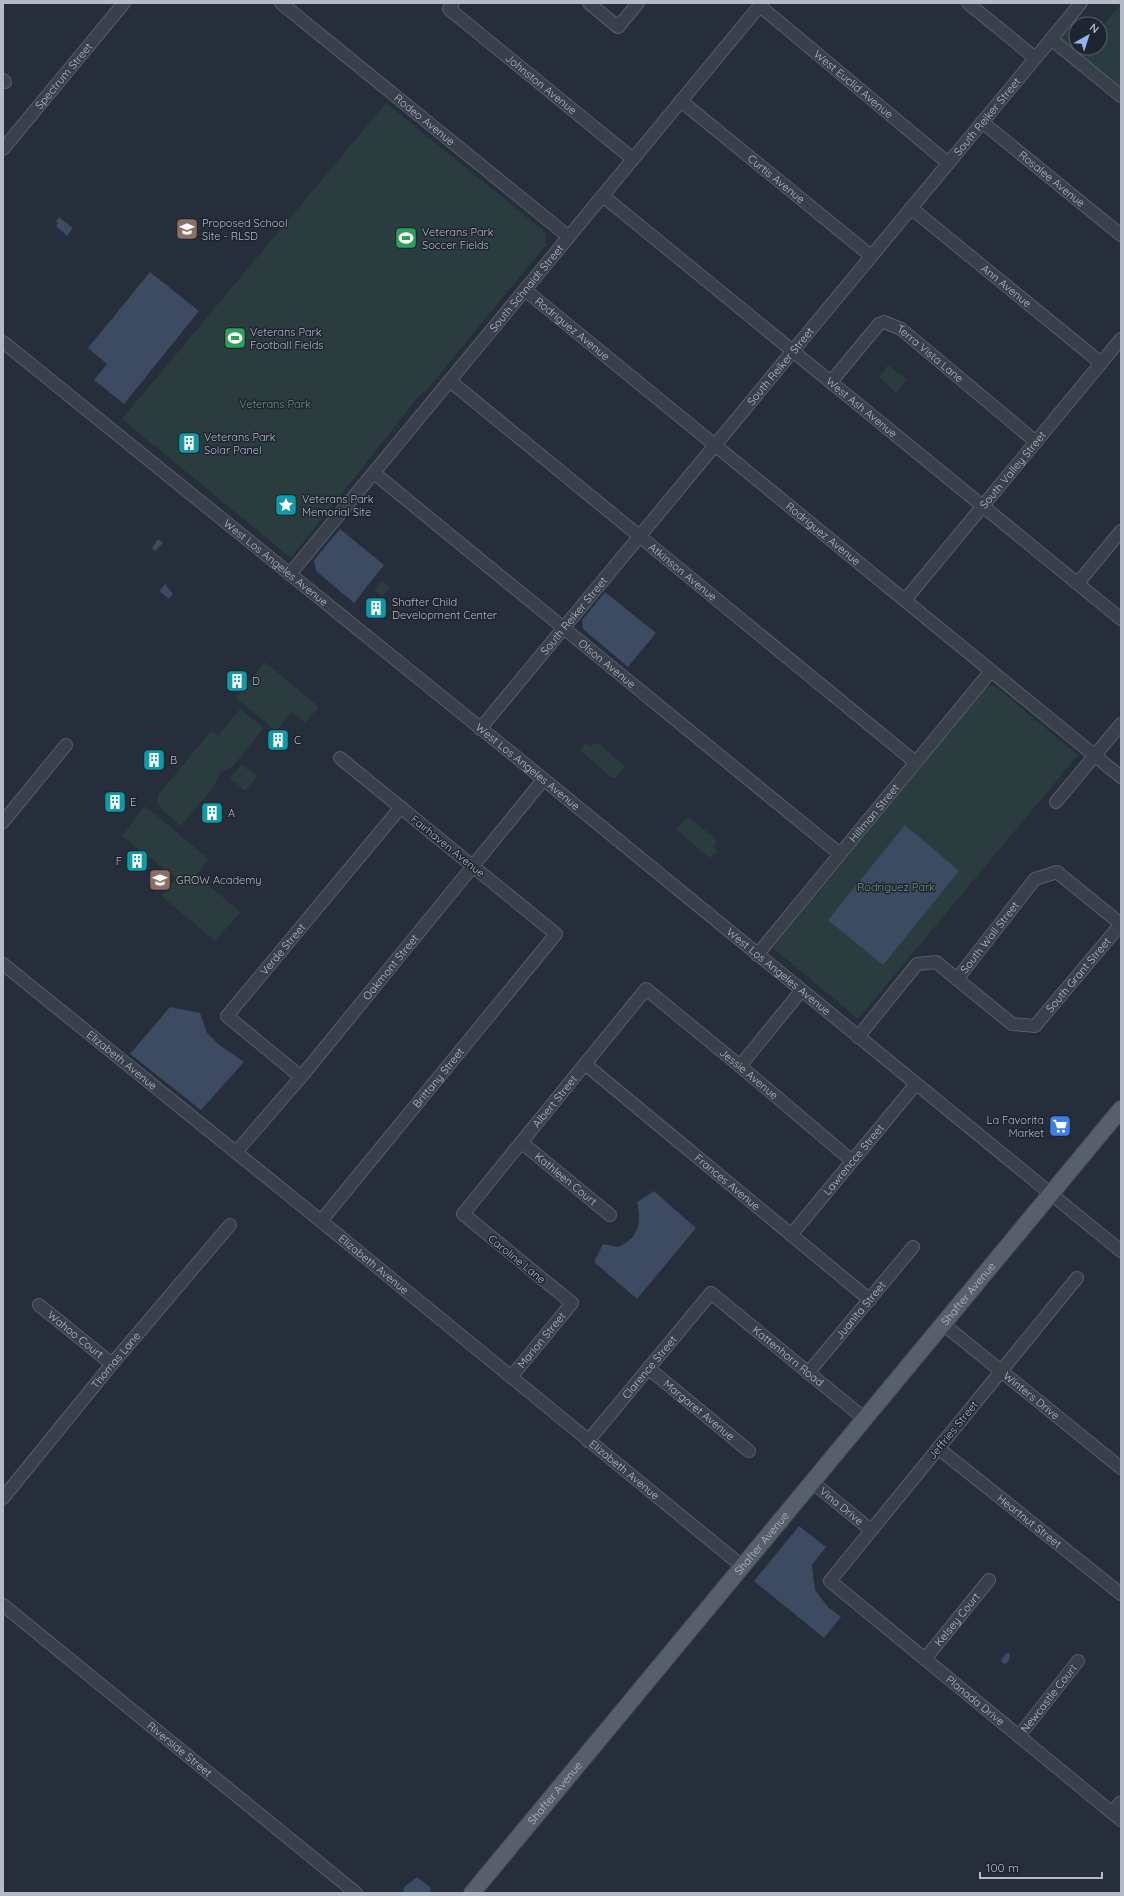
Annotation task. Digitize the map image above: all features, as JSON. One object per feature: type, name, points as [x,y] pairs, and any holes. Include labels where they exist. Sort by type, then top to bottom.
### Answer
[{"type":"main road","name":"Shafter Avenue","points":[[472,1893],[1121,1109]]},
{"type":"street","name":"Spectrum Street","points":[[3,149],[124,3]]},
{"type":"street","name":"Rodeo Avenue","points":[[281,3],[569,237]]},
{"type":"street","points":[[589,3],[618,27],[638,3]]},
{"type":"street","points":[[968,3],[1035,58]]},
{"type":"street","name":"South Reiker Street","points":[[480,729],[1081,3]]},
{"type":"street","name":"South Schnaidt Street","points":[[290,574],[761,4]]},
{"type":"street","name":"West Euclid Avenue","points":[[761,4],[948,163]]},
{"type":"street","name":"Johnston Avenue","points":[[451,6],[633,159]]},
{"type":"street","points":[[1051,39],[1121,96]]},
{"type":"street","name":"Curtis Avenue","points":[[681,101],[871,256]]},
{"type":"street","name":"Rosalee Avenue","points":[[982,122],[1121,235]]},
{"type":"street","name":"West Ash Avenue","points":[[603,196],[1121,619]]},
{"type":"street","name":"Ann Avenue","points":[[911,208],[1101,363]]},
{"type":"street","name":"Rodriguez Avenue","points":[[525,290],[1121,777]]},
{"type":"street","name":"Terra Vista Lane","points":[[831,382],[879,324],[884,322],[901,329],[1036,442]]},
{"type":"street","name":"South Valley Street","points":[[905,600],[1121,339]]},
{"type":"street","name":"West Los Angeles Avenue","points":[[3,342],[1121,1251]]},
{"type":"street","name":"Atkinson Avenue","points":[[450,381],[915,762]]},
{"type":"street","name":"Olson Avenue","points":[[374,472],[563,629],[840,854]]},
{"type":"street","points":[[1078,583],[1121,531]]},
{"type":"street","name":"Hillman Street","points":[[757,954],[991,671]]},
{"type":"street","points":[[1056,802],[1121,724]]},
{"type":"street","points":[[3,822],[66,745]]},
{"type":"street","name":"Fairhaven Avenue","points":[[340,758],[556,934]]},
{"type":"street","name":"Oakmont Street","points":[[236,1152],[301,1077],[543,780]]},
{"type":"street","name":"Verde Street","points":[[301,1077],[226,1016],[401,807]]},
{"type":"street","name":"South Wall Street","points":[[858,1036],[917,964],[936,962],[957,979],[1035,879],[1056,872],[1121,924]]},
{"type":"street","name":"South Grant Street","points":[[957,979],[1012,1024],[1035,1026],[1121,924]]},
{"type":"street","name":"Brittany Street","points":[[321,1222],[556,934]]},
{"type":"street","name":"Elizabeth Avenue","points":[[3,964],[236,1152],[742,1566]]},
{"type":"street","name":"Albert Street","points":[[463,1214],[646,989]]},
{"type":"street","name":"Jessie Avenue","points":[[646,989],[851,1160]]},
{"type":"street","points":[[740,1066],[801,991]]},
{"type":"street","name":"Frances Avenue","points":[[585,1064],[870,1300]]},
{"type":"street","name":"Lawrencce Street","points":[[791,1234],[851,1160],[916,1084]]},
{"type":"street","name":"Kathleen Court","points":[[521,1142],[610,1215]]},
{"type":"street","name":"Caroline Lane","points":[[463,1214],[572,1303]]},
{"type":"street","name":"Thomas Lane","points":[[3,1498],[112,1364],[230,1225]]},
{"type":"street","name":"Juanita Street","points":[[808,1373],[913,1247]]},
{"type":"street","name":"Jeffries Street","points":[[830,1581],[1077,1278]]},
{"type":"street","name":"Clarence Street","points":[[588,1441],[711,1293]]},
{"type":"street","name":"Kattenhorn Road","points":[[711,1293],[865,1419]]},
{"type":"street","name":"Marion Street","points":[[511,1377],[572,1303]]},
{"type":"street","name":"Wahoo Court","points":[[39,1305],[112,1364]]},
{"type":"street","name":"Winters Drive","points":[[943,1324],[1120,1465]]},
{"type":"street","name":"Margaret Avenue","points":[[648,1368],[749,1450]]},
{"type":"street","name":"Heartnut Street","points":[[938,1448],[1121,1594]]},
{"type":"street","name":"Vina Drive","points":[[812,1482],[871,1530]]},
{"type":"street","name":"Kelsey Court","points":[[925,1659],[989,1580]]},
{"type":"street","name":"Planada Drive","points":[[830,1581],[1117,1816]]},
{"type":"street","name":"Riverside Street","points":[[3,1605],[356,1893]]},
{"type":"street","name":"Newcastle Court","points":[[1019,1736],[1078,1661]]},
{"type":"street","points":[[1117,1816],[1121,1802]]},
{"type":"green space","points":[[1121,4],[1121,87],[1082,56],[1108,56],[1108,19]]},
{"type":"green space","points":[[1067,30],[1068,31],[1068,44],[1060,38]]},
{"type":"green space","name":"Veterans Park","points":[[386,103],[545,232],[546,245],[425,392],[422,392],[291,558],[122,419]]},
{"type":"green space","points":[[888,365],[907,380],[896,393],[879,377]]},
{"type":"green space","points":[[382,580],[390,587],[382,597],[374,590]]},
{"type":"green space","points":[[265,662],[319,707],[305,723],[292,712],[276,731],[236,698]]},
{"type":"green space","name":"Rodriguez Park","points":[[992,685],[1078,755],[858,1019],[773,948],[986,688]]},
{"type":"green space","points":[[240,709],[264,728],[233,766],[221,772],[212,789],[181,826],[161,809],[158,804],[158,795],[211,731],[218,736]]},
{"type":"green space","points":[[586,743],[591,746],[598,743],[625,767],[615,778],[612,778],[582,752],[581,749]]},
{"type":"green space","points":[[242,764],[246,768],[238,778],[247,768],[258,776],[245,791],[230,778]]},
{"type":"green space","points":[[145,806],[209,859],[196,875],[241,912],[215,941],[161,896],[176,878],[122,836]]},
{"type":"green space","points":[[686,818],[689,818],[715,838],[716,843],[713,847],[718,850],[710,858],[678,831],[677,828]]},
{"type":"water","points":[[59,217],[73,228],[67,236],[56,226],[58,223],[56,221]]},
{"type":"water","points":[[150,272],[199,311],[124,404],[94,380],[107,364],[88,348]]},
{"type":"water","points":[[340,529],[384,565],[354,603],[316,571],[314,560]]},
{"type":"water","points":[[158,539],[163,543],[155,551],[152,548]]},
{"type":"water","points":[[165,584],[173,594],[169,599],[159,591]]},
{"type":"water","points":[[605,592],[656,633],[628,667],[583,629],[582,620]]},
{"type":"water","points":[[905,825],[959,871],[883,965],[828,920]]},
{"type":"water","points":[[170,1007],[200,1013],[207,1033],[218,1044],[244,1062],[201,1110],[130,1054]]},
{"type":"water","points":[[654,1191],[696,1228],[637,1299],[594,1262],[603,1244],[618,1247],[631,1239],[635,1234],[639,1223],[637,1202]]},
{"type":"water","points":[[799,1526],[826,1547],[812,1565],[815,1590],[828,1607],[841,1617],[824,1638],[754,1581]]},
{"type":"water","points":[[1006,1653],[1010,1654],[1009,1661],[1005,1664],[1002,1663],[1001,1660]]},
{"type":"water","points":[[417,1877],[430,1887],[431,1890],[429,1893],[403,1893],[404,1887]]},
{"type":"place","name":"Proposed School Site - RLSD","points":[[187,229]]},
{"type":"place","name":"Veterans Park Soccer Fields","points":[[406,238]]},
{"type":"place","name":"Veterans Park Football Fields","points":[[235,338]]},
{"type":"place","name":"Veterans Park Solar Panel","points":[[189,443]]},
{"type":"place","name":"Veterans Park Memorial Site","points":[[286,505]]},
{"type":"place","name":"Shafter Child Development Center","points":[[376,608]]},
{"type":"place","name":"D","points":[[237,681]]},
{"type":"place","name":"C","points":[[278,740]]},
{"type":"place","name":"B","points":[[154,760]]},
{"type":"place","name":"E","points":[[115,802]]},
{"type":"place","name":"A","points":[[212,813]]},
{"type":"place","name":"F","points":[[137,861]]},
{"type":"place","name":"GROW Academy","points":[[160,880]]},
{"type":"place","name":"La Favorita Market","points":[[1060,1126]]}]
